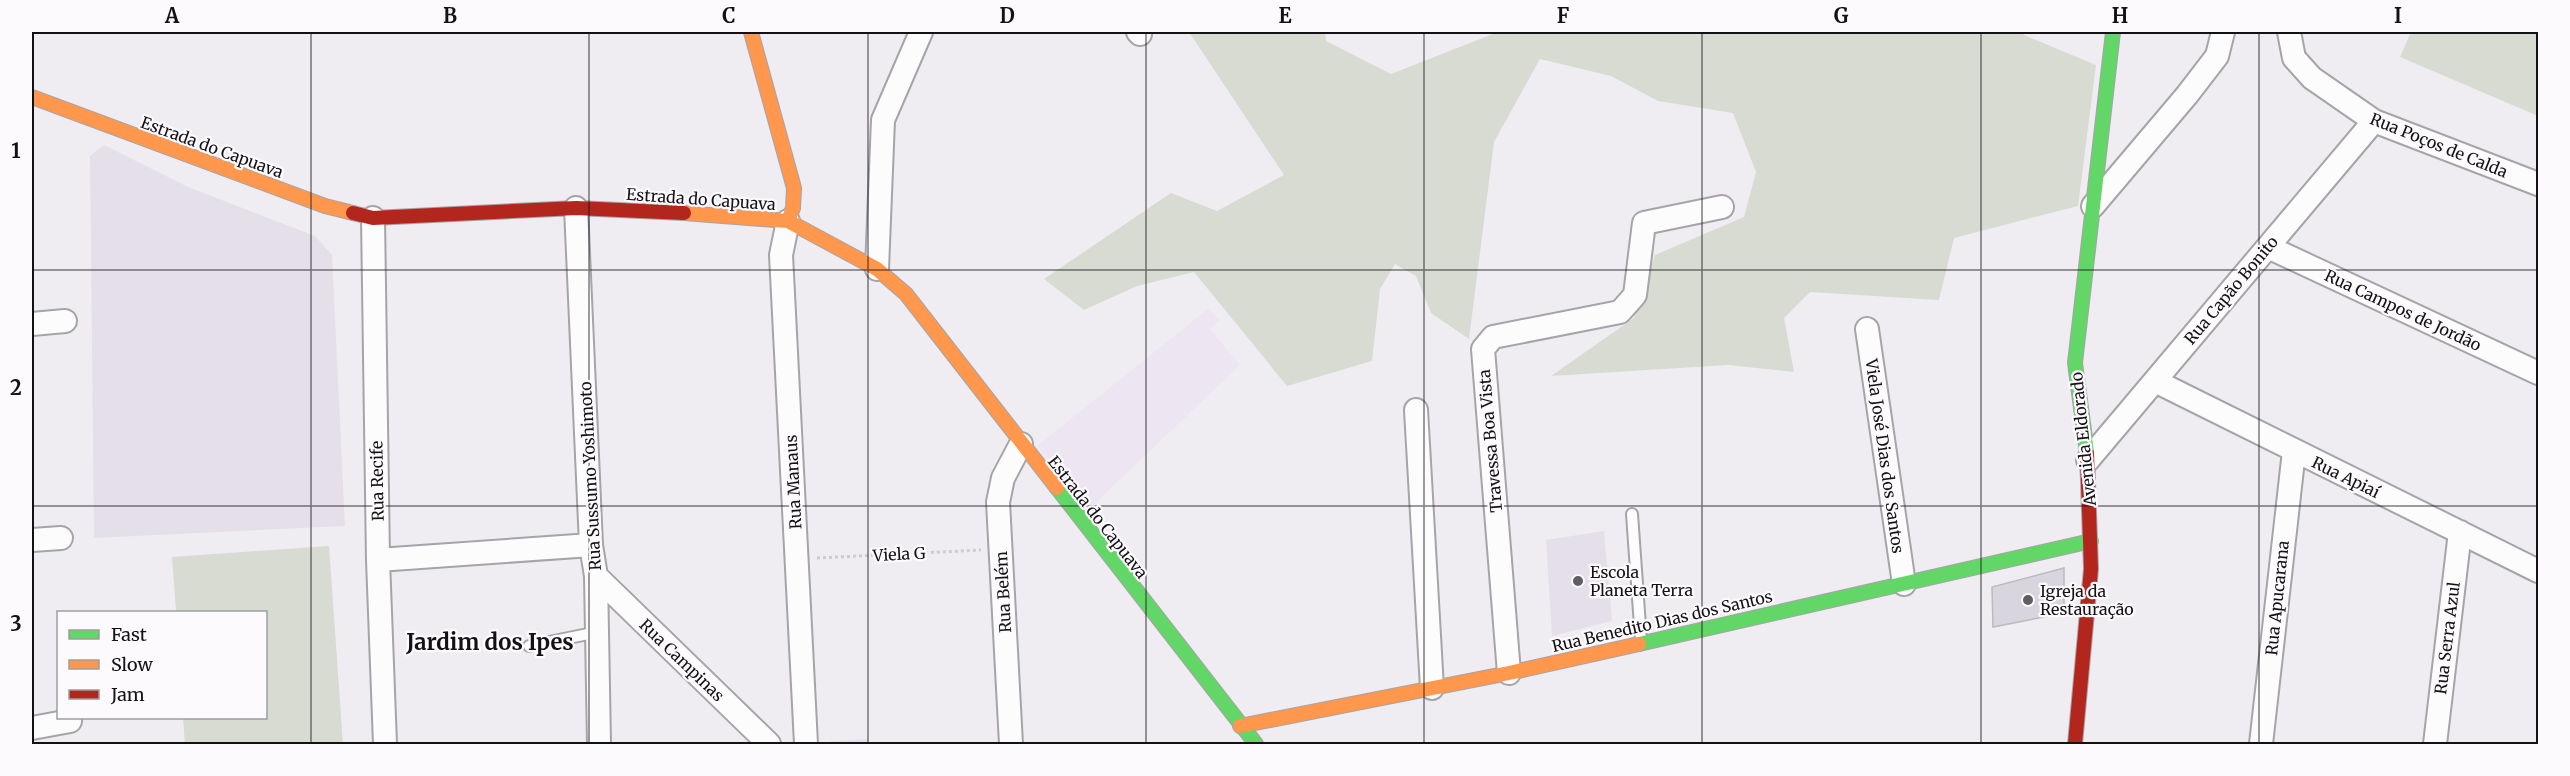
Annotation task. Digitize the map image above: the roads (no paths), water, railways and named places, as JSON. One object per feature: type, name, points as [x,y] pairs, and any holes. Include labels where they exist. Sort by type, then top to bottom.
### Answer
[{"type":"street","points":[[752,32],[794,188],[793,208],[789,221]]},
{"type":"street","points":[[876,269],[883,120],[921,32]]},
{"type":"street","name":"Avenida Eldorado","points":[[2075,744],[2091,569],[2091,541],[2088,460],[2075,363],[2113,32]]},
{"type":"street","points":[[2092,206],[2187,95],[2217,56],[2223,32]]},
{"type":"street","name":"Rua Poços de Calda","points":[[2289,32],[2294,58],[2312,78],[2374,121],[2538,184]]},
{"type":"street","name":"Estrada do Capuava","points":[[32,97],[325,206],[373,218],[576,208],[690,213],[789,221],[876,269],[906,294],[1256,744]]},
{"type":"street","name":"Rua Capão Bonito","points":[[2088,460],[2374,121]]},
{"type":"street","name":"Travessa Boa Vista","points":[[1509,673],[1483,349],[1493,337],[1620,312],[1635,295],[1644,223],[1722,207]]},
{"type":"street","name":"Rua Sussumo Yoshimoto","points":[[576,208],[591,545],[596,576],[599,744]]},
{"type":"street","name":"Rua Recife","points":[[373,218],[378,560],[385,744]]},
{"type":"street","name":"Rua Manaus","points":[[789,221],[781,255],[806,744]]},
{"type":"street","name":"Rua Campos de Jordão","points":[[2268,247],[2538,373]]},
{"type":"street","points":[[32,324],[65,321]]},
{"type":"street","name":"Viela José Dias dos Santos","points":[[1867,329],[1904,584]]},
{"type":"street","name":"Rua Apiaí","points":[[2155,381],[2538,571]]},
{"type":"street","points":[[1416,411],[1432,688]]},
{"type":"street","name":"Rua Belém","points":[[1011,744],[999,491],[1003,478],[1021,444]]},
{"type":"street","name":"Rua Apucarana","points":[[2261,744],[2294,451]]},
{"type":"street","name":"Rua Serra Azul","points":[[2435,744],[2460,532]]},
{"type":"street","points":[[32,540],[61,538]]},
{"type":"street","name":"Rua Benedito Dias dos Santos","points":[[1240,726],[1509,673],[2091,541]]},
{"type":"street","points":[[378,560],[591,545]]},
{"type":"street","name":"Rua Campinas","points":[[596,576],[769,744]]},
{"type":"street","points":[[32,728],[70,721]]},
{"type":"lane","points":[[1632,514],[1641,643]]},
{"type":"lane","points":[[529,646],[598,632]]},
{"type":"place","name":"Escola Planeta Terra","points":[[1578,581]]},
{"type":"place","name":"Igreja da Restauração","points":[[2028,600]]},
{"type":"district","name":"Jardim dos Ipes","points":[[490,642]]}]
